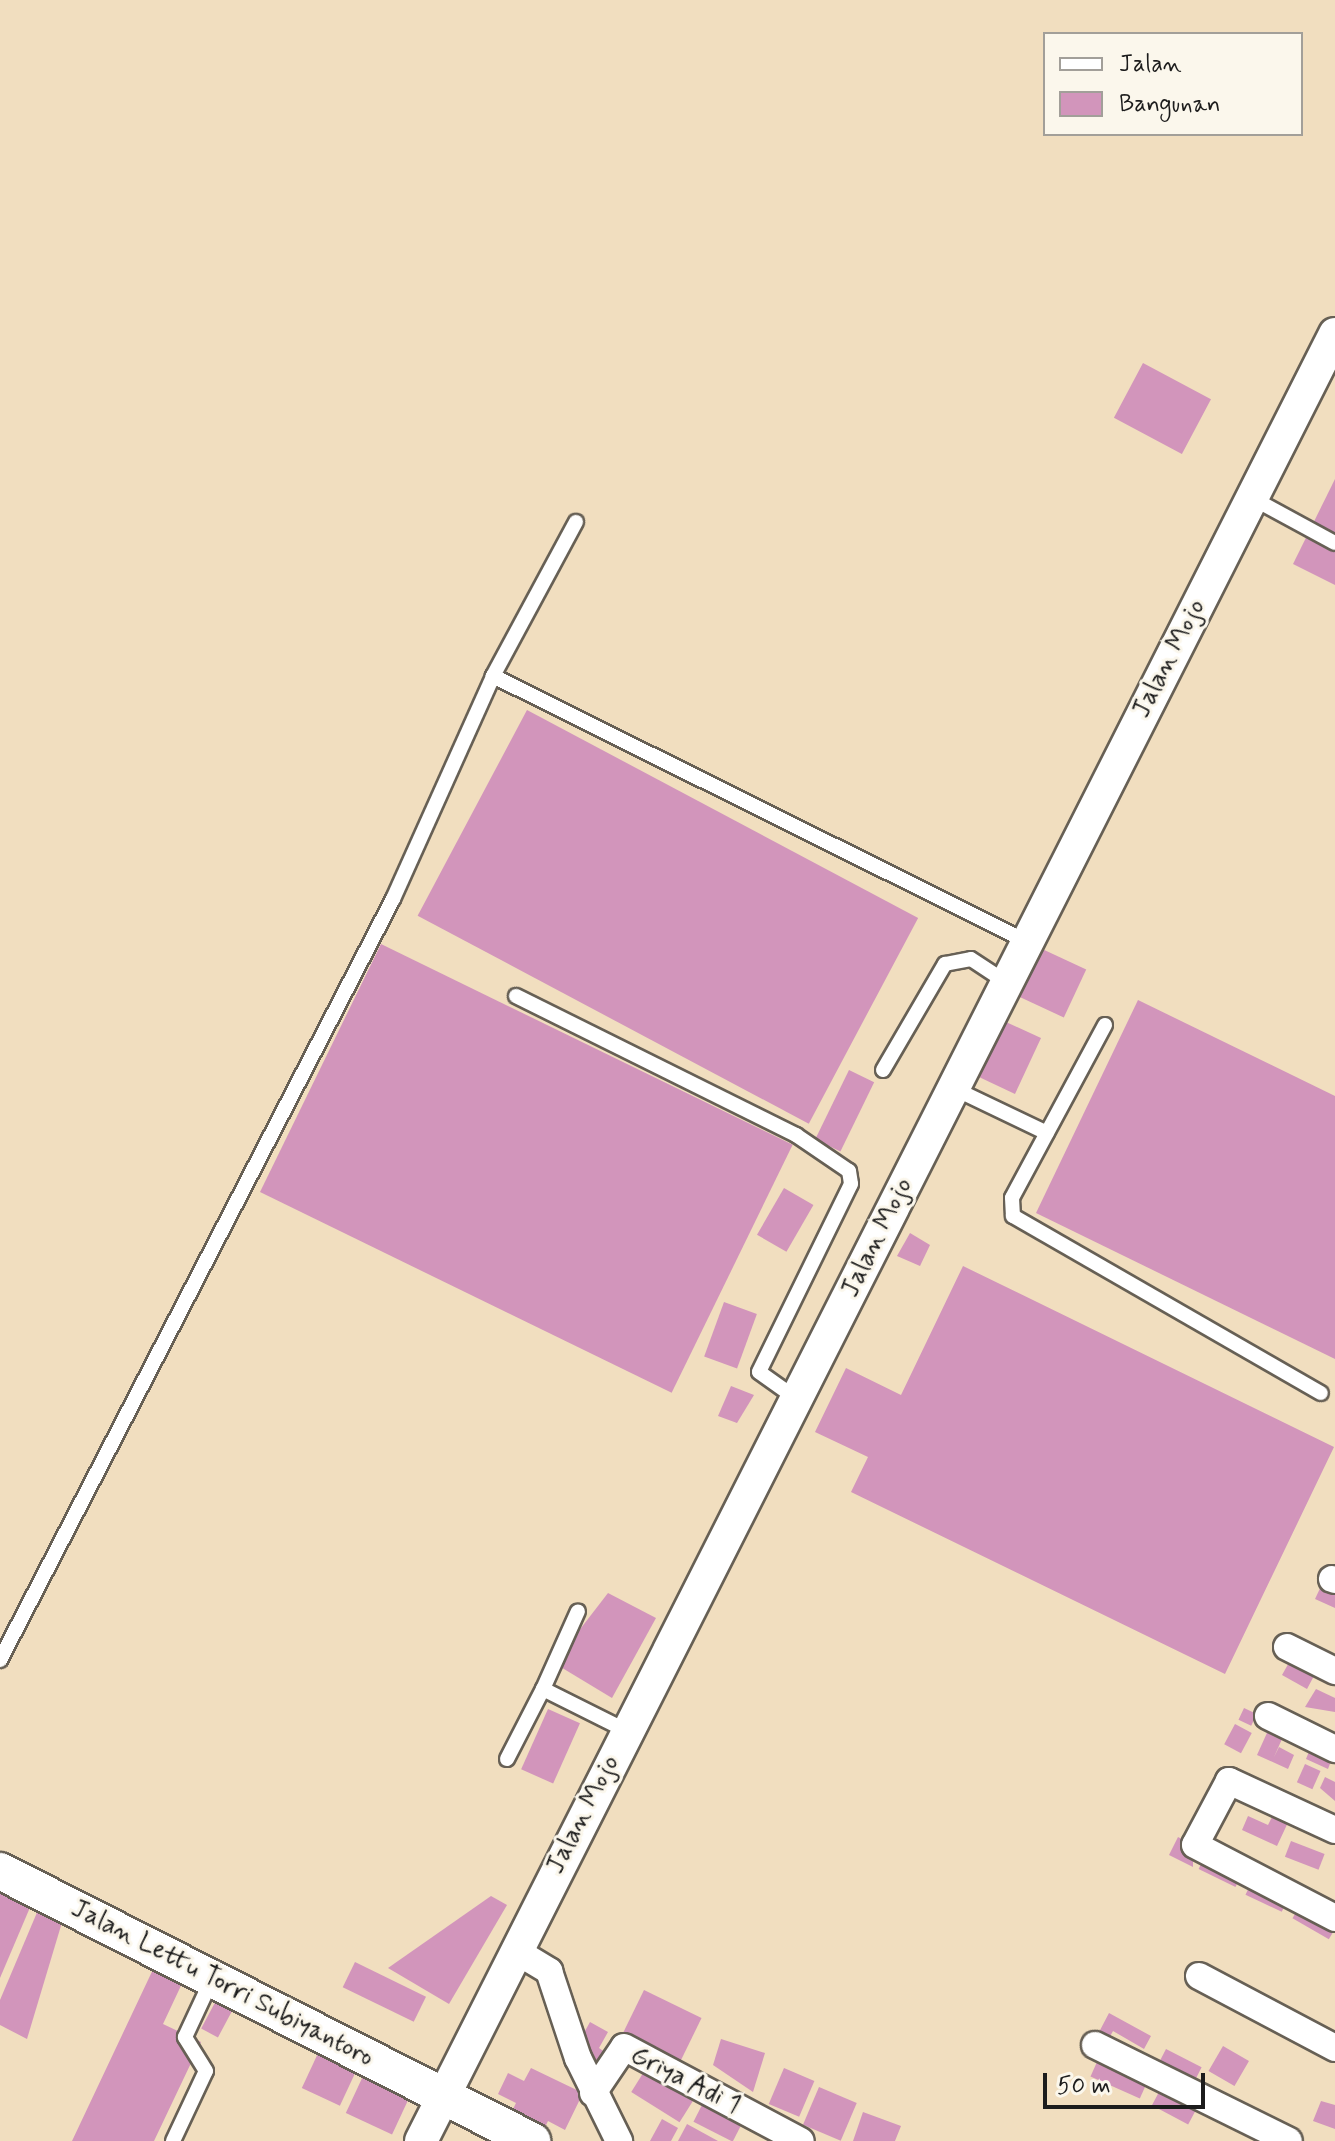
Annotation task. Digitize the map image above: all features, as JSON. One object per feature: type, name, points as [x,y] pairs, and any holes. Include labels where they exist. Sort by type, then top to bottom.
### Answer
[{"type":"main road","name":"Jalan Lettu Torri Subiyantoro","points":[[0,1871],[532,2141]]},
{"type":"street","name":"Jalan Mojo","points":[[421,2141],[443,2097],[526,1955],[627,1731],[798,1399],[1026,941],[1335,334]]},
{"type":"street","points":[[1287,1647],[1335,1671]]},
{"type":"street","points":[[1268,1716],[1335,1749]]},
{"type":"street","points":[[1335,1830],[1229,1781],[1195,1845],[1335,1918]]},
{"type":"street","points":[[526,1955],[549,1971],[593,2093],[619,2141]]},
{"type":"street","points":[[1199,1976],[1335,2048]]},
{"type":"street","points":[[1095,2045],[1289,2141]]},
{"type":"street","name":"Griya Adi 1","points":[[593,2093],[624,2047],[801,2141]]},
{"type":"lane","points":[[1252,498],[1335,543]]},
{"type":"lane","points":[[0,1660],[393,899],[493,676],[576,522]]},
{"type":"lane","points":[[493,676],[1026,941]]},
{"type":"lane","points":[[883,1070],[945,964],[971,959],[1006,982]]},
{"type":"lane","points":[[516,996],[796,1135],[849,1171],[851,1184],[759,1372],[798,1399]]},
{"type":"lane","points":[[1105,1025],[1012,1198],[1020,1226],[1321,1393]]},
{"type":"lane","points":[[952,1088],[1047,1133]]},
{"type":"lane","points":[[507,1759],[578,1611]]},
{"type":"lane","points":[[543,1689],[627,1731]]},
{"type":"lane","points":[[173,2141],[206,2071],[185,2037],[212,1979]]},
{"type":"building","points":[[1143,363],[1211,399],[1182,454],[1114,418]]},
{"type":"building","points":[[1335,479],[1335,585],[1293,564]]},
{"type":"building","points":[[527,710],[918,918],[809,1124],[418,916]]},
{"type":"building","points":[[381,944],[793,1145],[672,1393],[260,1192]]},
{"type":"building","points":[[1040,948],[1086,970],[1064,1018],[1018,996]]},
{"type":"building","points":[[1138,1000],[1335,1096],[1335,1359],[1036,1213]]},
{"type":"building","points":[[995,1017],[1041,1038],[1015,1094],[979,1077]]},
{"type":"building","points":[[849,1070],[874,1082],[840,1151],[815,1139]]},
{"type":"building","points":[[784,1188],[813,1205],[786,1252],[757,1235]]},
{"type":"building","points":[[910,1233],[930,1245],[920,1266],[897,1256]]},
{"type":"building","points":[[963,1266],[1334,1447],[1225,1674],[851,1492],[868,1457],[815,1432],[846,1368],[901,1395]]},
{"type":"building","points":[[724,1302],[757,1314],[737,1368],[704,1357]]},
{"type":"building","points":[[731,1386],[754,1395],[737,1423],[718,1416]]},
{"type":"building","points":[[1323,1582],[1335,1588],[1335,1608],[1315,1599]]},
{"type":"building","points":[[608,1593],[656,1618],[612,1698],[554,1663]]},
{"type":"building","points":[[1295,1652],[1315,1674],[1307,1689],[1282,1675]]},
{"type":"building","points":[[1316,1689],[1335,1698],[1335,1712],[1305,1707]]},
{"type":"building","points":[[1244,1708],[1257,1714],[1251,1726],[1239,1720]]},
{"type":"building","points":[[548,1709],[580,1723],[553,1784],[521,1769]]},
{"type":"building","points":[[1235,1724],[1252,1733],[1241,1753],[1224,1744]]},
{"type":"building","points":[[1271,1724],[1286,1730],[1274,1757],[1279,1747],[1294,1755],[1288,1769],[1257,1755]]},
{"type":"building","points":[[1314,1739],[1334,1753],[1328,1769],[1306,1759]]},
{"type":"building","points":[[1305,1764],[1321,1771],[1312,1789],[1297,1782]]},
{"type":"building","points":[[1325,1777],[1335,1782],[1335,1801],[1320,1788]]},
{"type":"building","points":[[1276,1809],[1291,1816],[1277,1846],[1242,1830],[1248,1816],[1268,1825]]},
{"type":"building","points":[[1178,1837],[1193,1845],[1193,1867],[1169,1855]]},
{"type":"building","points":[[1291,1841],[1325,1854],[1319,1870],[1285,1857]]},
{"type":"building","points":[[1203,1860],[1240,1878],[1235,1887],[1199,1869]]},
{"type":"building","points":[[0,1881],[34,1898],[0,1978]]},
{"type":"building","points":[[1251,1883],[1287,1900],[1282,1912],[1246,1895]]},
{"type":"building","points":[[491,1896],[507,1905],[449,2004],[388,1968]]},
{"type":"building","points":[[41,1903],[63,1919],[27,2039],[0,2025],[0,2000]]},
{"type":"building","points":[[1299,1907],[1335,1928],[1329,1939],[1292,1918]]},
{"type":"building","points":[[157,1961],[186,1975],[163,2024],[201,2042],[154,2141],[72,2141]]},
{"type":"building","points":[[355,1962],[426,1997],[414,2022],[343,1987]]},
{"type":"building","points":[[644,1990],[702,2018],[681,2060],[623,2032]]},
{"type":"building","points":[[219,1995],[236,2004],[218,2037],[201,2029]]},
{"type":"building","points":[[1109,2013],[1151,2036],[1144,2049],[1113,2031],[1107,2042],[1097,2036]]},
{"type":"building","points":[[590,2022],[608,2032],[599,2048],[609,2055],[594,2080],[580,2040]]},
{"type":"building","points":[[721,2039],[765,2053],[753,2092],[713,2065]]},
{"type":"building","points":[[1223,2046],[1249,2061],[1234,2086],[1208,2071]]},
{"type":"building","points":[[320,2049],[358,2067],[340,2106],[302,2088]]},
{"type":"building","points":[[1166,2049],[1202,2067],[1196,2079],[1160,2061]]},
{"type":"building","points":[[1097,2062],[1146,2084],[1140,2099],[1090,2077]]},
{"type":"building","points":[[531,2068],[583,2093],[565,2130],[548,2121],[543,2131],[510,2115],[516,2103],[498,2094],[508,2073],[524,2081]]},
{"type":"building","points":[[784,2068],[814,2081],[799,2117],[769,2104]]},
{"type":"building","points":[[645,2070],[693,2100],[680,2122],[631,2092]]},
{"type":"building","points":[[364,2074],[410,2096],[392,2135],[346,2113]]},
{"type":"building","points":[[819,2087],[857,2103],[841,2141],[803,2125]]},
{"type":"building","points":[[1159,2092],[1195,2111],[1188,2124],[1152,2105]]},
{"type":"building","points":[[1321,2101],[1335,2105],[1335,2129],[1313,2121]]},
{"type":"building","points":[[703,2103],[742,2123],[731,2141],[693,2122]]},
{"type":"building","points":[[863,2112],[901,2126],[895,2141],[853,2141]]},
{"type":"building","points":[[662,2119],[678,2128],[671,2141],[650,2141]]},
{"type":"building","points":[[687,2124],[718,2141],[678,2141]]}]
